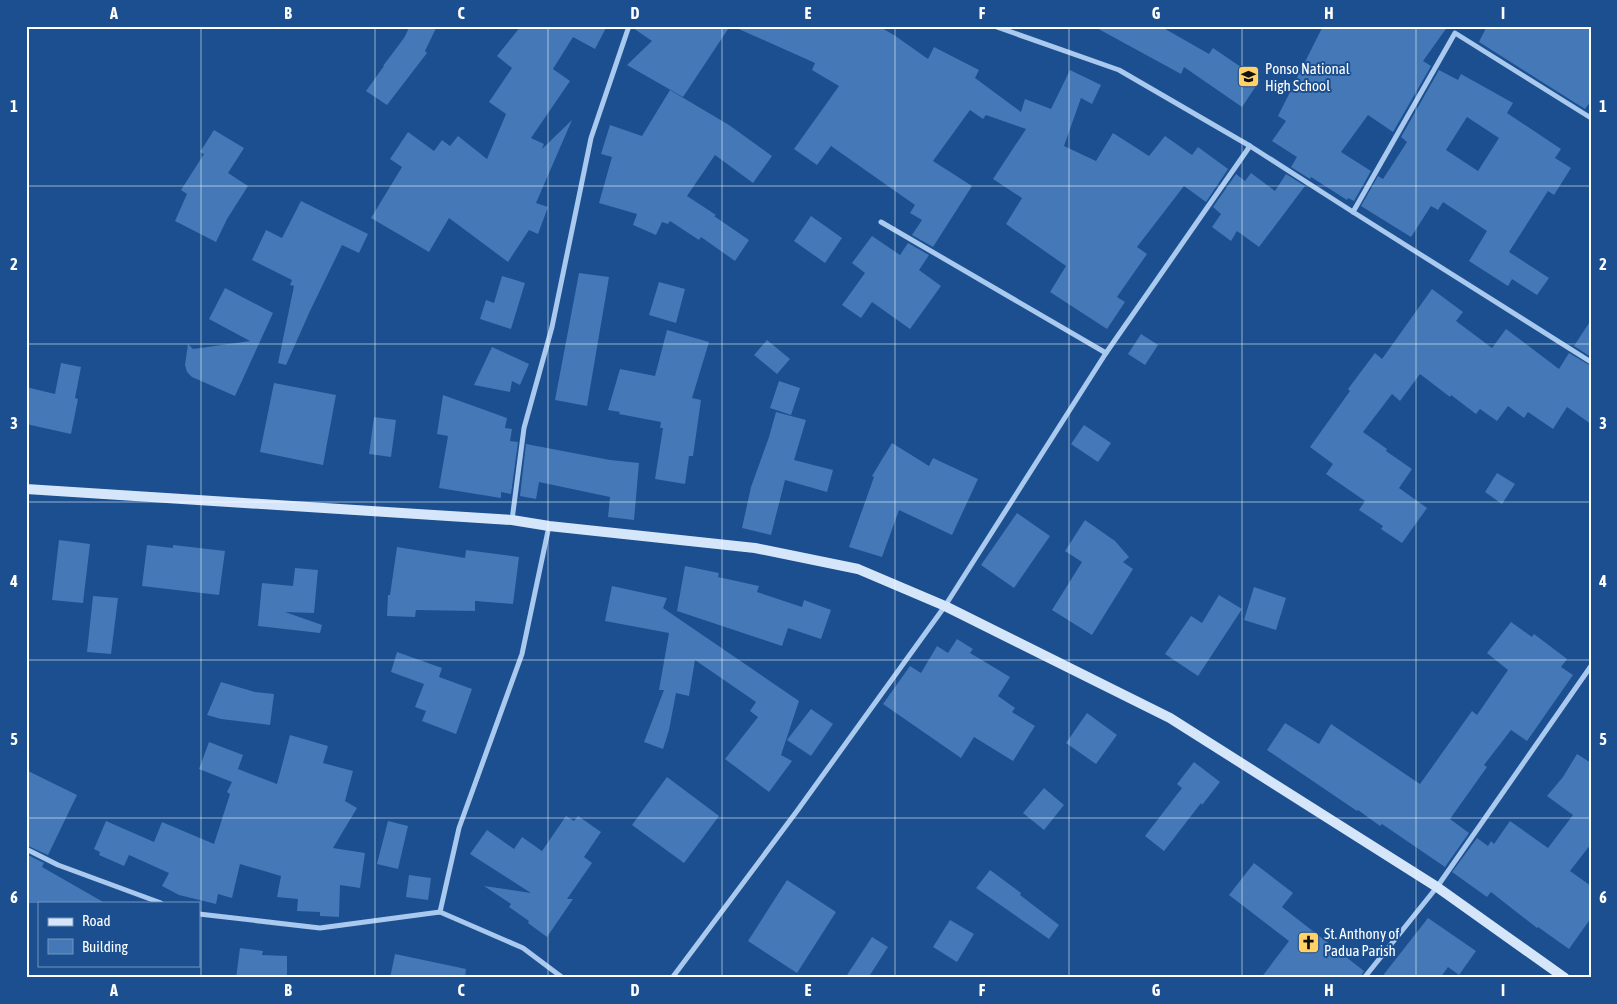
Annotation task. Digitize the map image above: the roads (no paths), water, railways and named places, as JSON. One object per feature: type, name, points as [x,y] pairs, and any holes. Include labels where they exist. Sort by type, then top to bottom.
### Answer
[{"type":"main road","points":[[26,489],[512,520],[549,526],[755,548],[858,569],[944,606],[1170,718],[1437,886],[1565,978]]},
{"type":"street","points":[[512,520],[524,428],[552,327],[591,138],[629,26]]},
{"type":"street","points":[[994,26],[1119,70],[1250,146],[1591,362]]},
{"type":"street","points":[[1353,212],[1454,34],[1591,118]]},
{"type":"street","points":[[672,978],[797,812],[944,606],[1106,353],[1250,146]]},
{"type":"street","points":[[881,222],[1106,353]]},
{"type":"street","points":[[440,912],[458,828],[522,654],[549,526]]},
{"type":"street","points":[[1364,978],[1437,886],[1591,666]]},
{"type":"street","points":[[26,848],[58,865],[158,902]]},
{"type":"street","points":[[200,914],[320,928],[440,912],[523,948],[563,978]]},
{"type":"place","name":"Ponso National High School","points":[[1249,77]]},
{"type":"place","name":"St. Anthony of Padua Parish","points":[[1308,942]]}]
